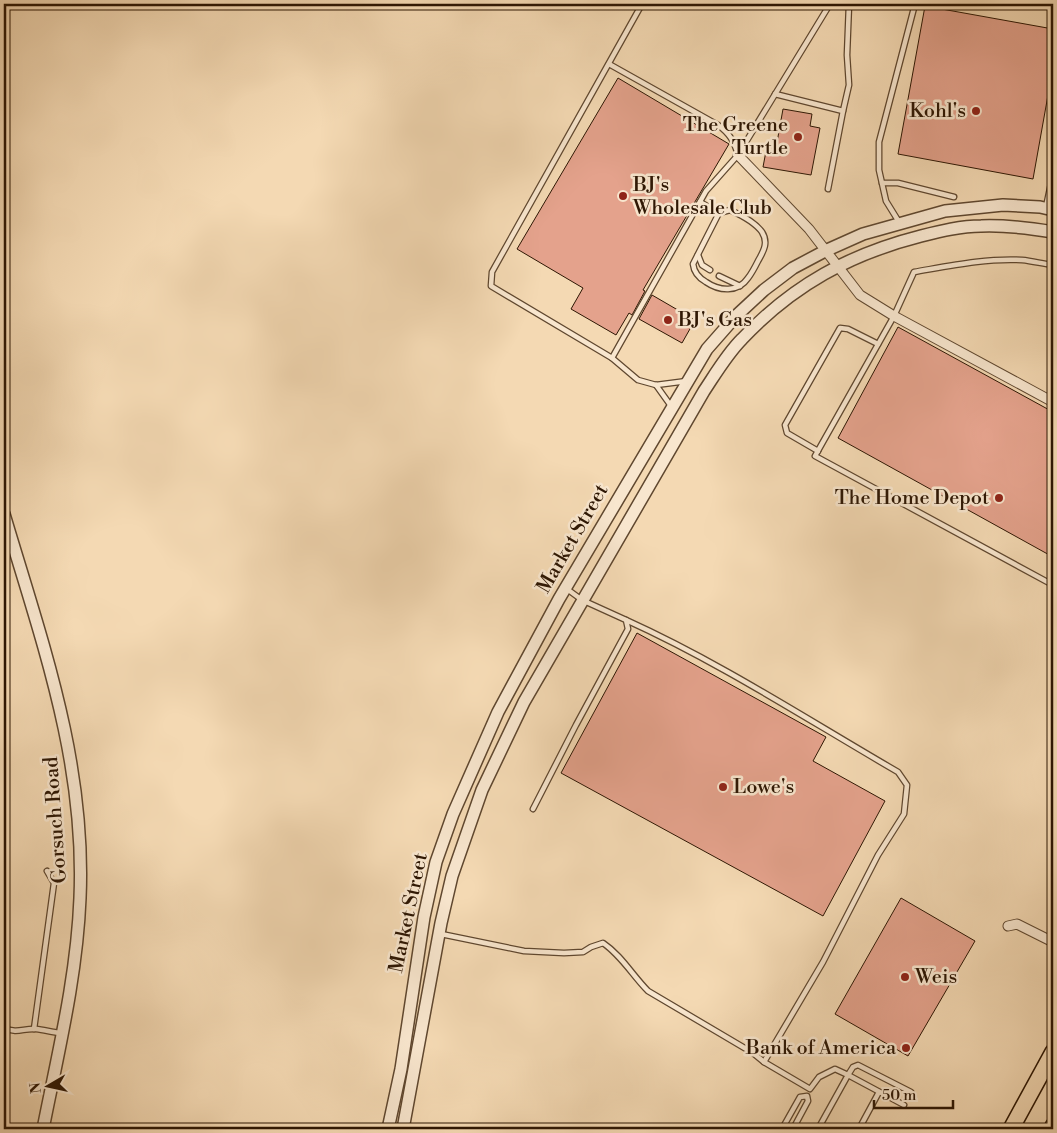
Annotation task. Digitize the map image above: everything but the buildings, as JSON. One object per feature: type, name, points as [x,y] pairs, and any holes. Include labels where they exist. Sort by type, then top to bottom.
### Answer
[{"type":"highway","points":[[1011,1129],[1053,1052]]},
{"type":"street","points":[[738,155],[810,229],[836,266],[860,295],[894,316],[922,329],[1053,402]]},
{"type":"street","name":"Market Street","points":[[388,1129],[401,1069],[424,917],[436,862],[453,814],[498,712],[565,588],[707,349],[736,316],[764,290],[794,268],[825,251],[864,234],[945,211],[1003,205],[1050,209]]},
{"type":"street","name":"Market Street","points":[[404,1129],[439,934],[452,876],[482,790],[524,702],[699,400],[726,358],[742,339],[772,310],[806,284],[836,266],[893,243],[943,231],[980,226],[1020,227],[1053,232]]},
{"type":"street","name":"Gorsuch Road","points":[[4,514],[59,699],[68,736],[77,803],[80,853],[80,907],[72,979],[43,1129]]},
{"type":"street","points":[[1008,926],[1017,924],[1053,942]]},
{"type":"lane","points":[[642,4],[492,272],[491,286],[612,358],[638,380],[656,384],[688,380]]},
{"type":"lane","points":[[612,358],[706,191],[738,155],[830,4]]},
{"type":"lane","points":[[828,189],[849,85],[847,55],[849,4]]},
{"type":"lane","points":[[899,223],[886,201],[879,170],[879,142],[914,4]]},
{"type":"lane","points":[[609,64],[718,125],[734,141],[738,155]]},
{"type":"lane","points":[[775,94],[843,112]]},
{"type":"lane","points":[[1050,209],[1053,174]]},
{"type":"lane","points":[[882,183],[898,183],[954,197]]},
{"type":"lane","points":[[700,202],[719,213],[730,210],[756,225],[765,240],[765,248],[748,279],[740,286],[720,289],[701,279],[694,269],[698,254],[719,213]]},
{"type":"lane","points":[[698,254],[702,265],[710,270]]},
{"type":"lane","points":[[1053,266],[1023,260],[958,265],[914,272],[894,316],[815,456],[1053,584]]},
{"type":"lane","points":[[719,276],[740,286]]},
{"type":"lane","points":[[818,451],[787,433],[785,425],[840,328],[848,328],[878,344]]},
{"type":"lane","points":[[656,384],[672,407]]},
{"type":"lane","points":[[565,588],[582,600],[670,640],[782,702],[898,772],[906,786],[904,814],[878,855],[823,962],[764,1062]]},
{"type":"lane","points":[[533,809],[628,629],[626,620]]},
{"type":"lane","points":[[34,1029],[54,883],[47,871]]},
{"type":"lane","points":[[439,934],[524,951],[583,952],[603,943],[612,949],[648,991],[810,1089]]},
{"type":"lane","points":[[4,1028],[10,1031],[22,1032],[34,1029],[62,1034]]},
{"type":"lane","points":[[818,1129],[853,1067],[858,1065],[911,1092]]},
{"type":"lane","points":[[793,1129],[808,1101],[807,1096],[810,1089],[819,1077],[835,1069],[904,1105]]},
{"type":"lane","points":[[859,1129],[879,1092]]},
{"type":"lane","points":[[782,1129],[800,1096],[807,1096]]},
{"type":"place","name":"Kohl's","points":[[976,111]]},
{"type":"place","name":"The Greene Turtle","points":[[798,137]]},
{"type":"place","name":"BJ's Wholesale Club","points":[[623,196]]},
{"type":"place","name":"BJ's Gas","points":[[668,320]]},
{"type":"place","name":"The Home Depot","points":[[999,498]]},
{"type":"place","name":"Lowe's","points":[[723,787]]},
{"type":"place","name":"Weis","points":[[905,977]]},
{"type":"place","name":"Bank of America","points":[[906,1048]]}]
